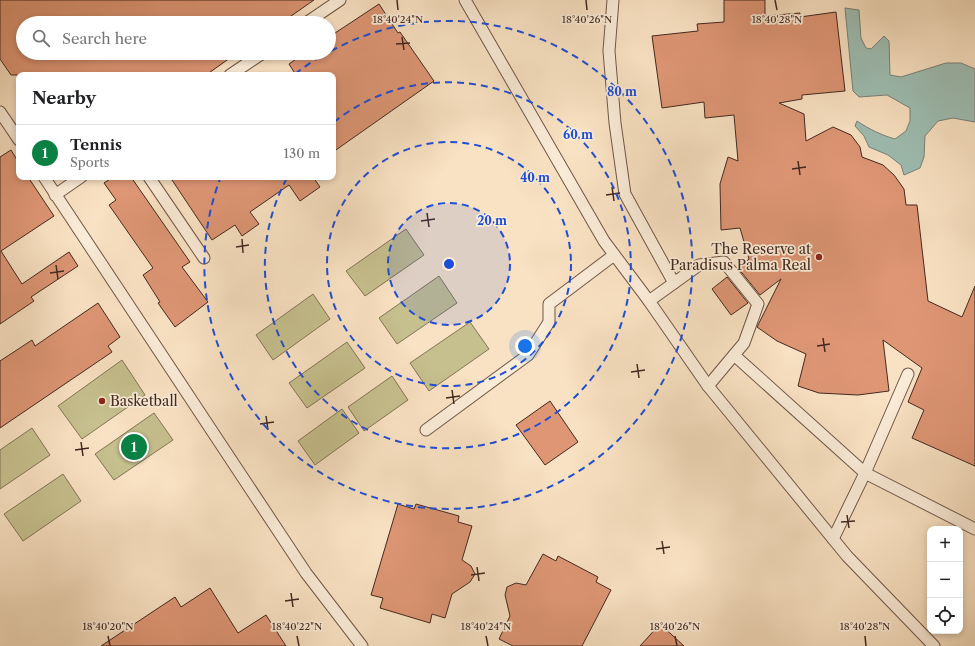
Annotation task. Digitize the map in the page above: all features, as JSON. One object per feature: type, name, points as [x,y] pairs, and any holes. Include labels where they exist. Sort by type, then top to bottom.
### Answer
[{"type":"lane","points":[[316,16],[340,0]]},
{"type":"lane","points":[[465,0],[604,241],[650,301],[708,386],[847,556],[934,646]]},
{"type":"lane","points":[[613,0],[609,51],[615,123],[625,194],[674,284]]},
{"type":"lane","points":[[234,72],[252,60]]},
{"type":"lane","points":[[0,112],[16,136]]},
{"type":"lane","points":[[46,180],[306,572],[362,646]]},
{"type":"lane","points":[[55,195],[77,180]]},
{"type":"lane","points":[[151,180],[204,258]]},
{"type":"lane","points":[[426,430],[528,355],[549,322],[549,304],[614,255]]},
{"type":"lane","points":[[650,301],[699,265],[724,262],[758,304],[744,343],[708,386]]},
{"type":"lane","points":[[734,355],[865,473],[975,529]]},
{"type":"lane","points":[[833,538],[865,473],[908,374]]},
{"type":"shaded area","points":[[406,229],[424,255],[365,296],[346,271]]},
{"type":"shaded area","points":[[439,276],[457,303],[397,344],[379,318]]},
{"type":"shaded area","points":[[313,294],[330,319],[273,360],[256,335]]},
{"type":"shaded area","points":[[470,322],[489,349],[429,391],[410,363]]},
{"type":"shaded area","points":[[347,342],[365,368],[307,408],[289,383]]},
{"type":"shaded area","name":"Basketball","points":[[122,360],[145,395],[82,439],[58,406]]},
{"type":"shaded area","points":[[392,376],[408,400],[364,431],[348,407]]},
{"type":"shaded area","points":[[342,409],[359,433],[315,465],[298,441]]},
{"type":"shaded area","points":[[154,413],[173,440],[114,480],[95,454]]},
{"type":"shaded area","points":[[32,428],[50,455],[0,489],[0,450]]},
{"type":"shaded area","points":[[63,474],[81,501],[23,541],[4,514]]},
{"type":"water","points":[[845,8],[859,10],[861,38],[866,48],[871,49],[884,36],[889,41],[890,75],[901,77],[946,63],[961,63],[975,69],[975,122],[953,118],[938,121],[925,136],[924,157],[920,168],[904,175],[901,165],[888,155],[869,147],[864,136],[855,126],[857,121],[875,132],[895,139],[906,131],[910,121],[910,108],[887,95],[859,97],[853,91]]},
{"type":"building","points":[[0,0],[314,0],[291,16],[16,16],[16,60],[227,60],[210,72],[16,72],[16,75],[11,75],[0,59]]},
{"type":"building","points":[[724,0],[765,0],[765,16],[800,13],[800,17],[836,12],[845,91],[802,95],[802,99],[779,103],[804,114],[806,141],[833,127],[851,135],[860,147],[862,157],[883,165],[894,175],[904,189],[906,205],[917,205],[928,301],[962,317],[975,286],[975,466],[912,438],[924,410],[908,402],[922,368],[883,340],[889,391],[858,395],[819,393],[798,386],[806,354],[777,341],[757,327],[781,279],[760,295],[738,268],[749,259],[740,228],[721,230],[720,184],[728,157],[738,161],[734,115],[705,118],[704,102],[662,108],[652,36],[698,31],[697,24],[724,22]]},
{"type":"building","points":[[379,4],[398,33],[400,32],[434,81],[336,150],[336,72],[294,72],[289,64],[295,60],[336,60],[336,32]]},
{"type":"building","points":[[11,150],[16,158],[16,180],[30,180],[54,216],[1,251],[22,284],[69,252],[78,266],[31,297],[34,301],[0,324],[0,157]]},
{"type":"building","points":[[108,180],[133,180],[190,262],[182,267],[208,302],[175,327],[158,303],[160,302],[143,275],[153,268],[109,205],[116,200],[104,183]]},
{"type":"building","points":[[172,180],[315,180],[320,187],[300,201],[289,185],[250,212],[259,224],[242,236],[235,225],[212,240]]},
{"type":"building","points":[[727,277],[748,303],[731,315],[712,289]]},
{"type":"building","points":[[98,303],[120,337],[108,346],[112,352],[0,428],[0,361],[32,340],[35,346]]},
{"type":"building","points":[[550,401],[578,442],[545,465],[516,425]]},
{"type":"building","points":[[398,504],[414,509],[416,504],[459,516],[458,522],[472,526],[462,560],[471,566],[475,574],[470,582],[452,594],[445,618],[432,614],[430,623],[380,608],[383,598],[371,595]]},
{"type":"building","points":[[543,554],[556,561],[558,556],[598,577],[596,582],[611,590],[582,646],[513,646],[499,639],[510,616],[505,595],[507,587],[516,583],[526,585]]},
{"type":"building","points":[[210,588],[238,633],[266,615],[286,646],[101,646],[175,597],[181,607]]},
{"type":"building","points":[[660,624],[684,646],[640,646]]},
{"type":"place","name":"The Reserve at Paradisus Palma Real","points":[[819,257]]},
{"type":"place","name":"Basketball","points":[[102,401]]},
{"type":"place","name":"Tennis","points":[[134,447]]}]
